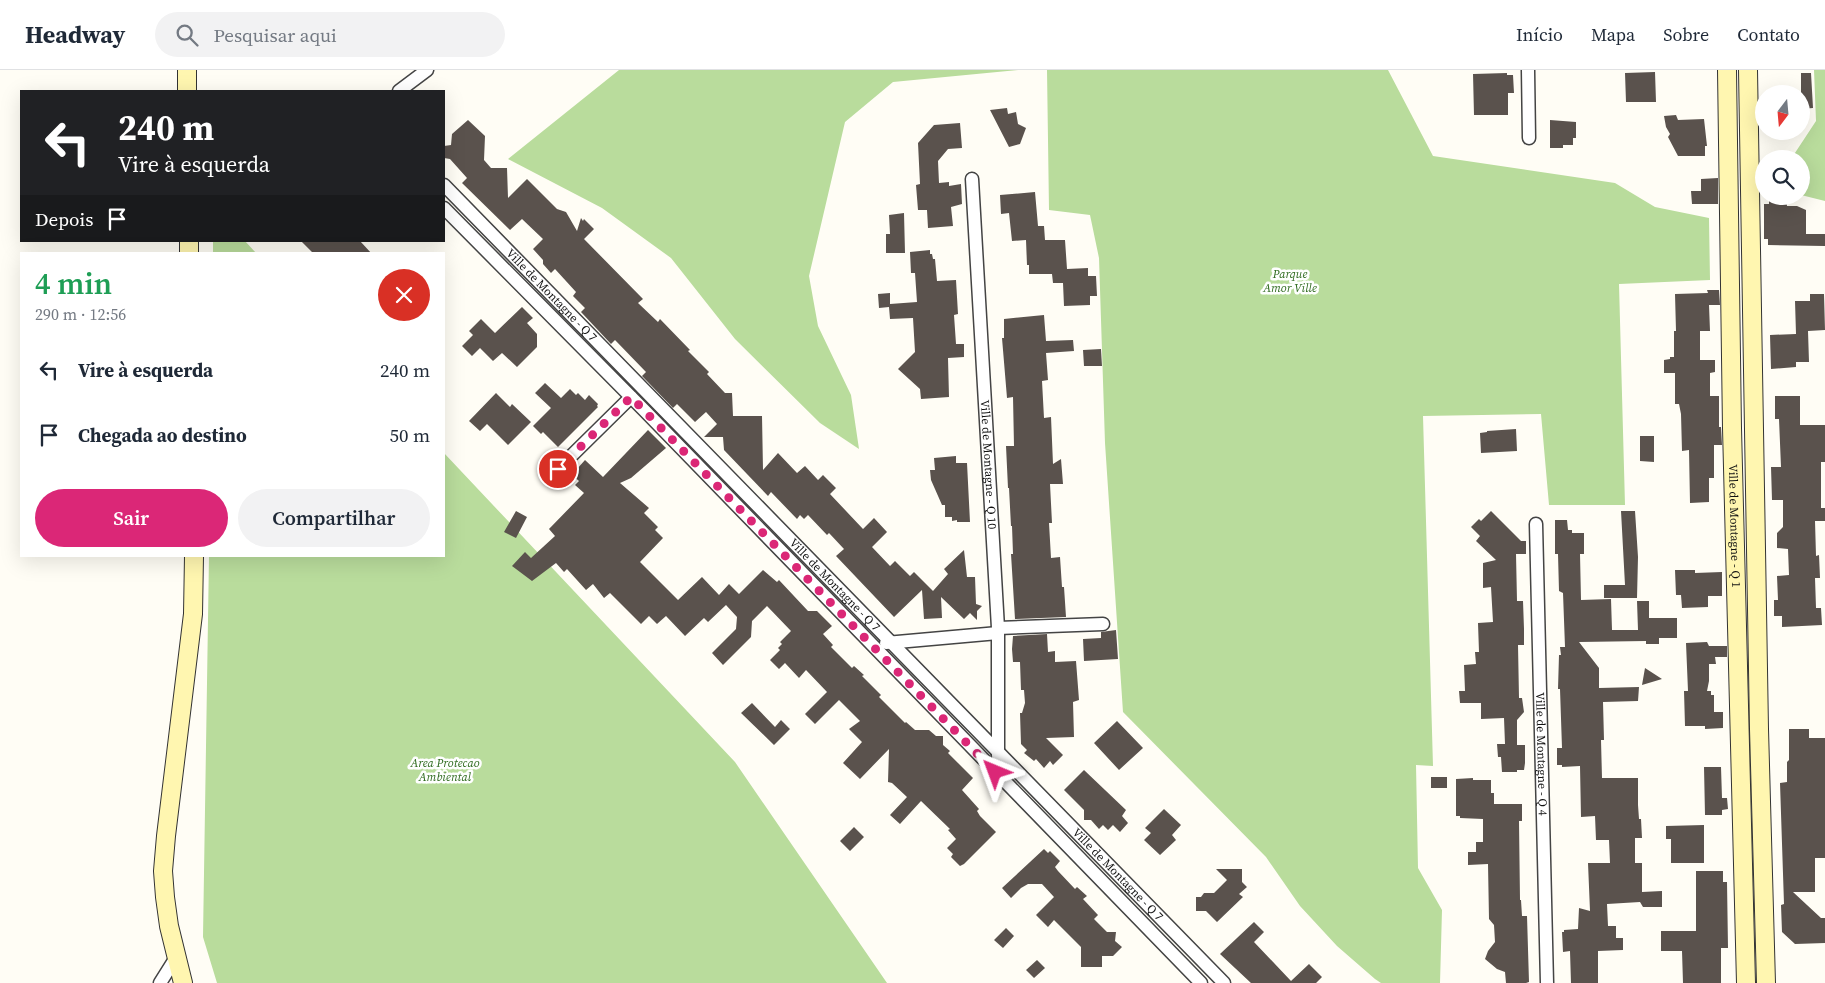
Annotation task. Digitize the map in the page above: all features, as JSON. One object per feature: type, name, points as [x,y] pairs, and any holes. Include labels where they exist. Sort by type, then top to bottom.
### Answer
[{"type":"street","points":[[187,70],[187,90]]},
{"type":"street","points":[[400,90],[427,70]]},
{"type":"street","points":[[1528,70],[1529,138]]},
{"type":"street","name":"Ville de Montagne - Q 1","points":[[1727,70],[1732,428],[1746,983]]},
{"type":"street","name":"Ville de Montagne - Q 1","points":[[1748,70],[1766,983]]},
{"type":"street","name":"Ville de Montagne - Q 10","points":[[972,179],[998,630],[998,752],[995,772]]},
{"type":"street","name":"Ville de Montagne - Q 7","points":[[445,186],[1224,983]]},
{"type":"street","name":"Ville de Montagne - Q 7","points":[[445,209],[631,397],[1201,983]]},
{"type":"street","points":[[558,469],[631,397]]},
{"type":"street","points":[[645,412],[654,401]]},
{"type":"street","points":[[1732,428],[1754,429]]},
{"type":"street","name":"Ville de Montagne - Q 4","points":[[1536,524],[1547,983]]},
{"type":"street","points":[[183,983],[169,926],[163,871],[193,614],[194,557]]},
{"type":"street","points":[[873,646],[891,642],[998,630],[1103,624]]},
{"type":"street","points":[[1741,815],[1762,814]]},
{"type":"street","points":[[160,983],[177,956]]},
{"type":"green space","points":[[619,70],[1018,70],[893,82],[845,122],[809,276],[818,326],[851,395],[859,449],[820,423],[735,339],[671,258],[602,208],[508,159]]},
{"type":"green space","name":"Parque Amor Ville","points":[[1047,70],[1388,70],[1433,156],[1615,183],[1655,207],[1709,218],[1710,280],[1619,284],[1625,505],[1549,505],[1541,414],[1423,416],[1433,766],[1416,765],[1418,868],[1442,910],[1440,983],[1381,983],[1375,979],[1337,946],[1300,906],[1266,857],[1123,712],[1105,443],[1099,258],[1090,215],[1049,210]]},
{"type":"green space","points":[[1814,70],[1825,70],[1825,201],[1810,197],[1810,150],[1797,150],[1804,140],[1810,140],[1810,130],[1816,121]]},
{"type":"green space","points":[[213,242],[246,242],[255,252],[213,252]]},
{"type":"green space","name":"Area Protecao Ambiental","points":[[445,454],[735,762],[887,983],[217,983],[203,937],[209,557],[445,557]]},
{"type":"building","points":[[1655,72],[1656,102],[1626,102],[1625,73]]},
{"type":"building","points":[[1507,73],[1507,75],[1513,75],[1514,93],[1508,93],[1508,115],[1474,115],[1473,74]]},
{"type":"building","points":[[1801,73],[1811,73],[1813,108],[1810,108],[1810,85],[1801,85]]},
{"type":"building","points":[[1007,108],[1008,114],[1016,112],[1018,124],[1026,128],[1020,144],[1009,147],[990,110]]},
{"type":"building","points":[[1676,115],[1678,120],[1704,119],[1707,146],[1705,146],[1705,156],[1678,156],[1668,137],[1670,134],[1666,127],[1664,116]]},
{"type":"building","points":[[468,120],[485,136],[484,160],[491,168],[507,168],[508,198],[527,179],[557,209],[566,212],[577,231],[581,218],[594,229],[584,239],[643,299],[638,303],[658,322],[660,319],[690,350],[688,351],[709,372],[707,374],[725,393],[732,393],[733,416],[762,416],[763,470],[778,453],[797,473],[805,466],[818,480],[823,475],[836,488],[830,494],[863,529],[874,518],[887,532],[872,547],[890,566],[895,561],[910,576],[914,572],[933,591],[948,574],[944,569],[964,550],[967,577],[975,577],[976,604],[982,606],[977,611],[977,620],[970,613],[964,619],[941,597],[942,618],[924,619],[922,590],[894,617],[836,556],[844,549],[829,533],[827,535],[808,515],[804,519],[800,515],[797,519],[771,492],[768,496],[724,450],[723,437],[704,437],[717,424],[706,412],[695,422],[677,404],[673,408],[642,376],[646,372],[615,340],[611,344],[581,312],[585,308],[573,296],[576,292],[555,269],[551,273],[533,249],[543,239],[522,219],[510,230],[462,183],[467,178],[450,159],[445,158],[445,146],[451,145],[452,134]]},
{"type":"building","points":[[1550,120],[1576,122],[1576,138],[1573,138],[1573,145],[1563,145],[1563,148],[1550,148]]},
{"type":"building","points":[[960,123],[962,148],[948,149],[938,161],[939,183],[949,182],[949,186],[961,184],[962,204],[951,207],[953,226],[928,228],[927,210],[918,210],[916,185],[920,184],[918,143],[934,125]]},
{"type":"building","points":[[1718,178],[1718,204],[1692,204],[1691,191],[1701,191],[1701,179]]},
{"type":"building","points":[[1035,192],[1038,226],[1044,226],[1045,240],[1065,240],[1067,269],[1088,268],[1088,276],[1096,276],[1097,296],[1090,296],[1090,305],[1064,306],[1063,283],[1053,283],[1052,274],[1029,274],[1026,240],[1012,241],[1009,213],[1001,214],[1000,195]]},
{"type":"building","points":[[1764,205],[1797,206],[1806,210],[1806,234],[1825,234],[1825,246],[1768,245],[1768,239],[1764,239]]},
{"type":"building","points":[[904,213],[905,253],[886,253],[886,234],[890,234],[889,215]]},
{"type":"building","points":[[302,242],[361,242],[370,252],[312,252]]},
{"type":"building","points":[[930,250],[930,254],[935,259],[937,281],[956,280],[958,314],[954,315],[956,344],[964,344],[964,357],[948,358],[949,397],[921,399],[920,389],[898,369],[915,352],[913,318],[890,319],[889,307],[879,308],[878,294],[890,293],[890,304],[917,302],[915,273],[911,273],[910,252]]},
{"type":"building","points":[[1707,290],[1719,290],[1720,305],[1709,305],[1710,331],[1700,331],[1700,360],[1715,360],[1715,372],[1710,373],[1710,396],[1719,396],[1719,427],[1721,427],[1722,445],[1714,445],[1714,478],[1709,478],[1709,502],[1690,503],[1689,450],[1682,451],[1681,414],[1679,404],[1675,404],[1675,373],[1664,373],[1664,360],[1674,357],[1674,331],[1676,331],[1675,294],[1708,293]]},
{"type":"building","points":[[1810,294],[1824,294],[1825,330],[1808,331],[1809,362],[1796,362],[1796,367],[1771,369],[1770,335],[1796,334],[1795,301],[1810,301]]},
{"type":"building","points":[[522,307],[533,318],[527,323],[537,334],[537,347],[517,367],[502,353],[493,361],[480,348],[472,356],[462,346],[473,335],[469,331],[481,319],[495,333]]},
{"type":"building","points":[[1044,315],[1046,341],[1073,340],[1074,351],[1046,353],[1048,380],[1042,381],[1044,418],[1051,417],[1053,464],[1061,459],[1063,484],[1050,484],[1052,523],[1049,523],[1051,558],[1060,557],[1066,617],[1015,619],[1011,554],[1013,554],[1012,526],[1006,446],[1014,446],[1013,397],[1007,398],[1002,338],[1004,338],[1004,319]]},
{"type":"building","points":[[1101,349],[1102,366],[1084,366],[1083,350]]},
{"type":"building","points":[[545,383],[561,398],[570,389],[576,395],[578,393],[585,400],[589,395],[598,404],[598,407],[558,447],[543,432],[541,434],[533,426],[551,408],[535,393]]},
{"type":"building","points":[[496,393],[510,407],[512,404],[531,422],[508,445],[487,424],[480,431],[469,421]]},
{"type":"building","points":[[1775,396],[1800,396],[1800,425],[1825,425],[1825,462],[1821,462],[1821,508],[1825,508],[1825,521],[1815,521],[1816,556],[1819,555],[1820,578],[1815,578],[1816,608],[1821,608],[1822,625],[1782,627],[1782,616],[1774,616],[1774,600],[1778,600],[1777,576],[1789,575],[1788,549],[1777,548],[1777,533],[1783,527],[1783,500],[1772,500],[1771,467],[1781,467],[1779,419],[1775,419]]},
{"type":"building","points":[[1516,429],[1517,451],[1481,453],[1480,433]]},
{"type":"building","points":[[648,430],[666,448],[631,478],[620,483],[649,508],[644,513],[658,527],[655,530],[663,538],[640,562],[678,600],[702,577],[719,595],[729,584],[739,594],[763,570],[777,582],[779,580],[808,611],[817,611],[832,626],[823,634],[833,645],[831,647],[852,668],[854,666],[864,675],[862,676],[881,695],[879,697],[905,723],[915,730],[929,730],[936,736],[943,736],[943,745],[950,751],[948,753],[973,778],[962,790],[979,809],[977,811],[980,816],[996,832],[964,864],[960,866],[951,857],[953,854],[947,848],[956,839],[948,830],[950,829],[921,801],[900,824],[890,815],[907,797],[892,783],[888,782],[889,749],[860,779],[843,763],[862,742],[849,729],[860,721],[839,700],[815,724],[805,714],[827,692],[806,670],[799,678],[785,663],[779,669],[770,660],[780,650],[778,648],[782,644],[780,642],[791,631],[767,606],[752,621],[751,637],[723,665],[712,653],[736,629],[737,617],[726,605],[708,622],[704,618],[685,636],[666,616],[657,624],[649,616],[641,624],[610,593],[604,598],[593,584],[586,590],[567,569],[564,572],[556,563],[532,581],[512,566],[525,552],[531,558],[555,536],[549,529],[584,493],[575,485],[579,481],[569,472],[577,469],[585,460],[603,477]]},
{"type":"building","points":[[1640,436],[1654,436],[1654,462],[1640,461]]},
{"type":"building","points":[[956,456],[956,463],[967,463],[970,522],[952,521],[952,517],[945,517],[945,505],[942,505],[931,480],[930,470],[935,470],[934,458]]},
{"type":"building","points":[[516,511],[527,517],[516,538],[504,532]]},
{"type":"building","points":[[1491,511],[1521,541],[1526,541],[1526,554],[1516,554],[1517,601],[1523,601],[1524,629],[1524,645],[1518,645],[1519,698],[1522,698],[1524,712],[1517,720],[1517,745],[1525,745],[1524,770],[1517,770],[1517,772],[1502,772],[1501,757],[1498,757],[1497,744],[1505,744],[1504,718],[1481,719],[1481,703],[1460,703],[1459,691],[1465,691],[1464,665],[1476,664],[1475,652],[1479,652],[1478,623],[1493,622],[1491,587],[1483,588],[1483,563],[1496,560],[1476,541],[1480,536],[1471,527],[1479,519],[1481,521]]},
{"type":"building","points":[[1621,511],[1635,511],[1638,557],[1637,598],[1604,598],[1604,585],[1625,585]]},
{"type":"building","points":[[1555,520],[1567,520],[1568,530],[1572,530],[1572,533],[1584,533],[1584,554],[1580,554],[1581,600],[1611,599],[1612,630],[1638,630],[1637,601],[1649,601],[1649,618],[1677,618],[1677,638],[1659,638],[1659,644],[1646,644],[1646,641],[1579,642],[1599,668],[1599,688],[1639,687],[1638,701],[1603,702],[1602,778],[1638,778],[1638,805],[1642,838],[1635,838],[1635,863],[1642,863],[1642,892],[1662,891],[1662,907],[1643,907],[1640,902],[1607,904],[1608,926],[1616,926],[1616,938],[1623,938],[1623,950],[1598,951],[1598,983],[1571,983],[1570,951],[1563,952],[1562,932],[1564,930],[1578,929],[1579,908],[1590,911],[1588,863],[1610,863],[1609,840],[1596,840],[1595,816],[1581,817],[1580,766],[1562,767],[1562,765],[1557,765],[1557,748],[1562,748],[1560,689],[1558,689],[1559,655],[1561,655],[1560,647],[1565,647],[1563,593],[1559,591],[1558,554],[1555,554]]},
{"type":"building","points":[[1675,570],[1695,570],[1695,573],[1722,572],[1722,596],[1708,596],[1708,607],[1682,608],[1681,595],[1676,595]]},
{"type":"building","points":[[1116,630],[1118,659],[1084,661],[1083,639],[1101,638],[1101,632]]},
{"type":"building","points":[[1047,634],[1048,652],[1055,651],[1055,662],[1076,661],[1079,700],[1073,702],[1074,737],[1046,738],[1063,755],[1053,765],[1050,761],[1044,768],[1036,759],[1034,761],[1024,753],[1027,750],[1021,744],[1020,713],[1022,713],[1025,703],[1024,690],[1021,690],[1020,662],[1013,662],[1012,649],[1013,636]]},
{"type":"building","points":[[1707,642],[1709,646],[1727,646],[1727,657],[1715,657],[1716,664],[1709,664],[1707,691],[1711,691],[1711,695],[1714,695],[1714,712],[1723,712],[1723,728],[1705,729],[1705,726],[1685,726],[1684,691],[1688,691],[1686,643]]},
{"type":"building","points":[[1645,668],[1662,679],[1642,685]]},
{"type":"building","points":[[752,703],[775,727],[781,720],[790,729],[774,745],[741,713]]},
{"type":"building","points":[[1117,721],[1143,748],[1119,770],[1094,743]]},
{"type":"building","points":[[1789,729],[1809,729],[1809,738],[1825,738],[1825,858],[1815,858],[1815,892],[1793,892],[1821,918],[1825,918],[1825,943],[1795,944],[1782,932],[1781,905],[1784,904],[1780,783],[1787,782]]},
{"type":"building","points":[[1704,767],[1721,767],[1722,798],[1727,798],[1728,809],[1722,810],[1722,815],[1705,815]]},
{"type":"building","points":[[1084,770],[1126,810],[1122,816],[1128,823],[1120,832],[1113,825],[1108,830],[1103,825],[1099,829],[1091,820],[1084,820],[1084,810],[1064,790]]},
{"type":"building","points":[[1431,777],[1447,777],[1447,788],[1431,788]]},
{"type":"building","points":[[1473,778],[1473,780],[1491,780],[1491,793],[1494,793],[1494,804],[1522,804],[1522,821],[1519,821],[1520,900],[1522,916],[1527,916],[1529,982],[1526,983],[1506,983],[1505,972],[1497,969],[1485,959],[1495,942],[1494,925],[1489,919],[1488,864],[1468,865],[1468,852],[1476,852],[1476,842],[1483,842],[1483,819],[1460,818],[1460,816],[1456,816],[1456,779]]},
{"type":"building","points":[[1164,809],[1181,825],[1172,835],[1176,840],[1160,855],[1144,840],[1151,833],[1145,828]]},
{"type":"building","points":[[1704,825],[1704,863],[1671,863],[1671,839],[1666,839],[1666,826]]},
{"type":"building","points":[[854,827],[864,837],[850,851],[840,841]]},
{"type":"building","points":[[1044,849],[1048,853],[1050,851],[1060,861],[1055,867],[1058,871],[1075,889],[1077,887],[1087,896],[1083,899],[1098,915],[1094,919],[1107,932],[1116,932],[1115,941],[1122,947],[1113,956],[1102,956],[1102,967],[1081,967],[1081,947],[1054,920],[1048,927],[1036,915],[1054,897],[1042,884],[1028,884],[1011,898],[1002,888]]},
{"type":"building","points":[[1216,869],[1242,869],[1242,882],[1247,887],[1239,894],[1243,897],[1217,922],[1206,911],[1196,911],[1196,897],[1201,897],[1204,893],[1214,893],[1227,880]]},
{"type":"building","points":[[1696,871],[1723,871],[1723,882],[1727,882],[1728,948],[1721,948],[1721,983],[1683,983],[1682,951],[1661,951],[1661,931],[1696,931]]},
{"type":"building","points":[[1254,922],[1264,932],[1254,942],[1291,981],[1309,964],[1322,977],[1316,983],[1251,983],[1220,954]]},
{"type":"building","points":[[1006,928],[1014,936],[1003,948],[994,940]]},
{"type":"building","points":[[1037,960],[1045,968],[1034,978],[1026,970]]},
{"type":"route","points":[[558,469],[631,397],[995,772]]}]
